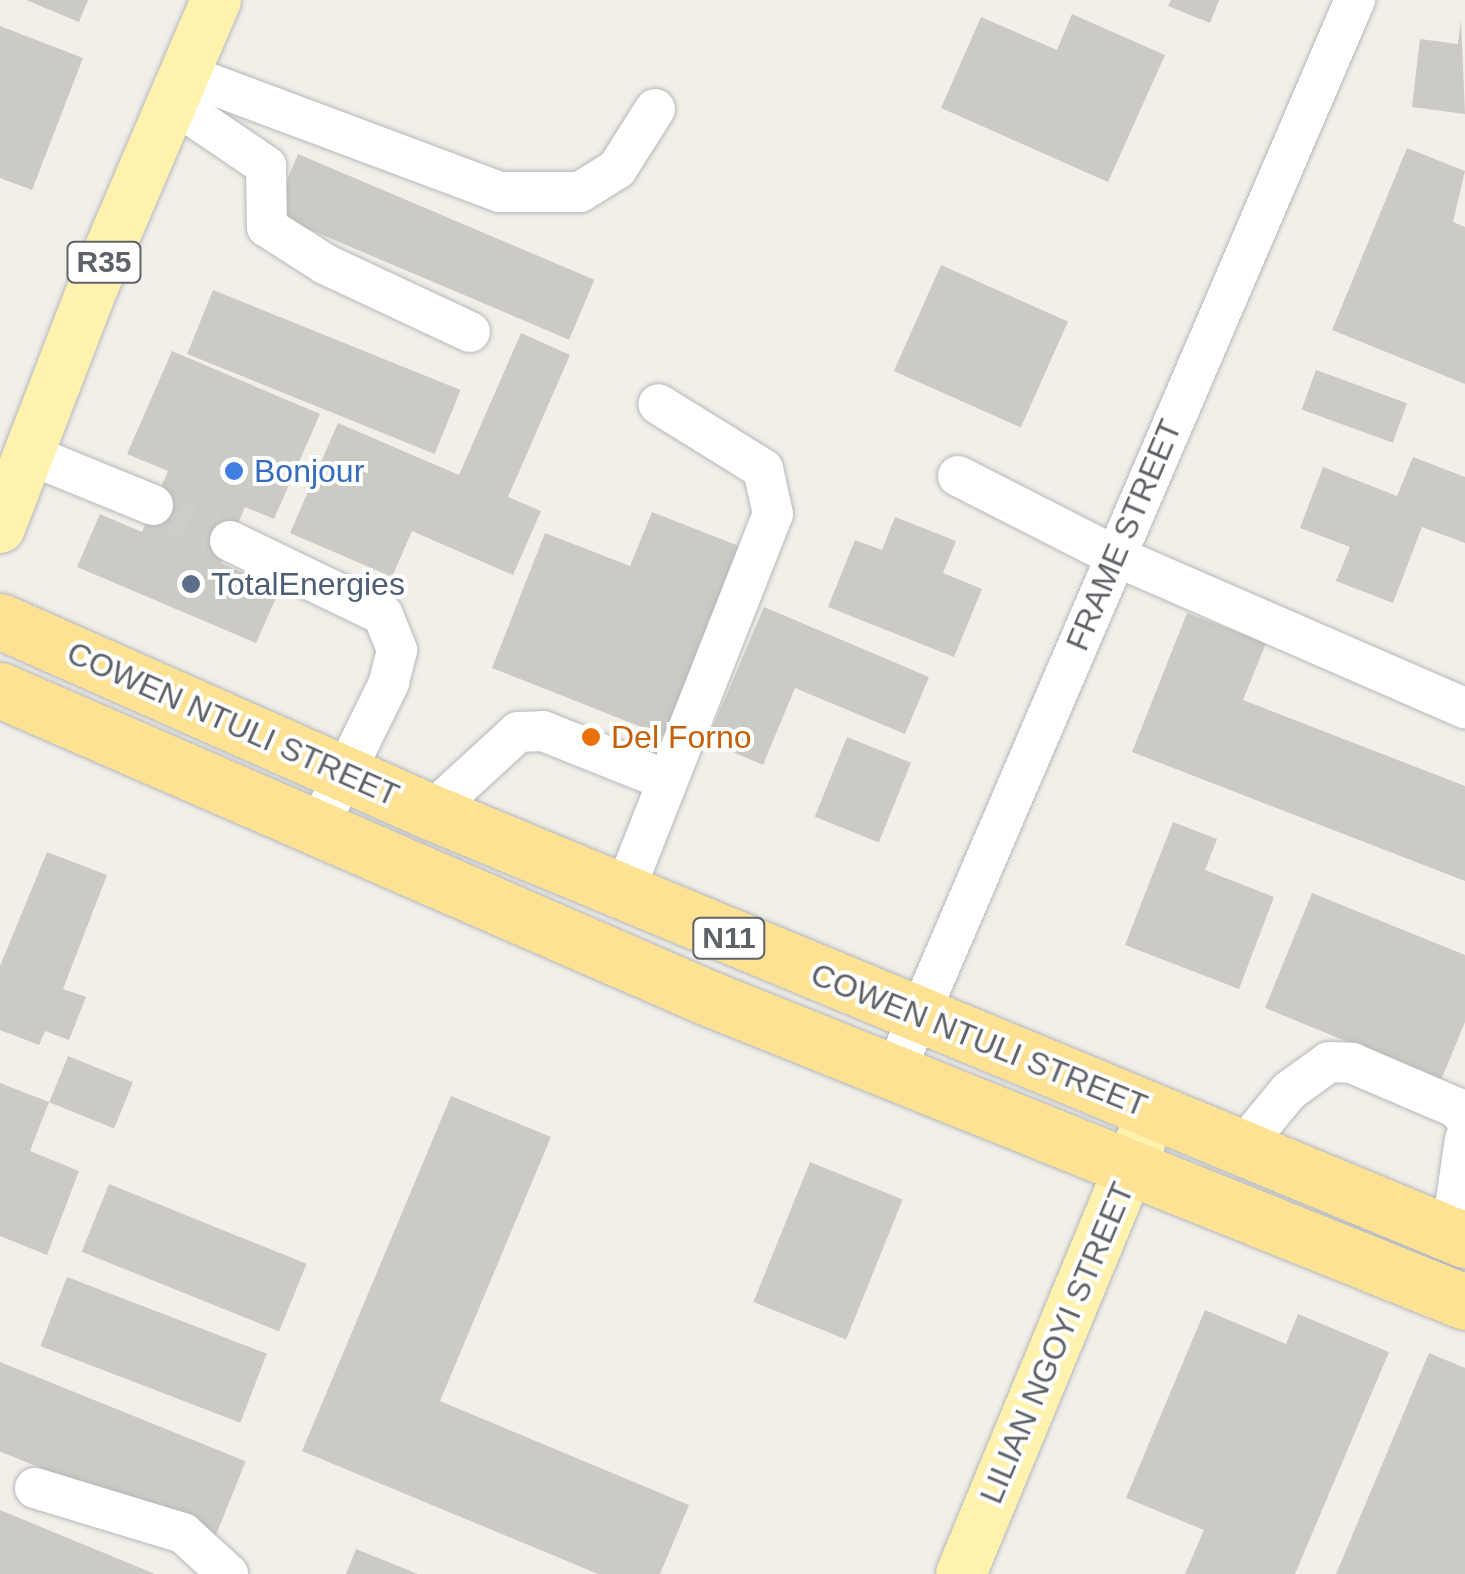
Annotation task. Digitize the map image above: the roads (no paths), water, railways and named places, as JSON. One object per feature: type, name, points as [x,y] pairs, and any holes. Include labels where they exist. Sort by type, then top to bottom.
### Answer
[{"type":"highway","name":"COWEN NTULI STREET","points":[[0,620],[431,812],[1458,1237]]},
{"type":"highway","name":"COWEN NTULI STREET","points":[[0,690],[706,997],[1465,1302]]},
{"type":"main road","name":"R35","points":[[0,528],[216,0]]},
{"type":"main road","name":"LILIAN NGOYI STREET","points":[[961,1574],[1153,1111]]},
{"type":"street","name":"FRAME STREET","points":[[895,1071],[1354,0]]},
{"type":"street","points":[[178,88],[500,192],[580,192],[617,169],[655,109]]},
{"type":"street","points":[[178,88],[266,166],[267,227],[325,264],[470,332]]},
{"type":"street","points":[[624,892],[773,514],[763,468],[658,404]]},
{"type":"street","points":[[28,454],[153,505]]},
{"type":"street","points":[[958,476],[1116,556],[1465,708]]},
{"type":"street","points":[[230,541],[383,615],[397,650],[318,827]]},
{"type":"street","points":[[431,812],[518,732],[543,731],[666,780]]},
{"type":"street","points":[[1242,1148],[1288,1091],[1328,1062],[1352,1064],[1457,1108],[1465,1118]]},
{"type":"street","points":[[1458,1237],[1465,1139]]},
{"type":"street","points":[[35,1488],[183,1533],[228,1574]]},
{"type":"tunnel","points":[[153,505],[230,541]]},
{"type":"place","name":"Bonjour","points":[[234,471]]},
{"type":"place","name":"TotalEnergies","points":[[191,584]]},
{"type":"place","name":"Del Forno","points":[[591,737]]}]
